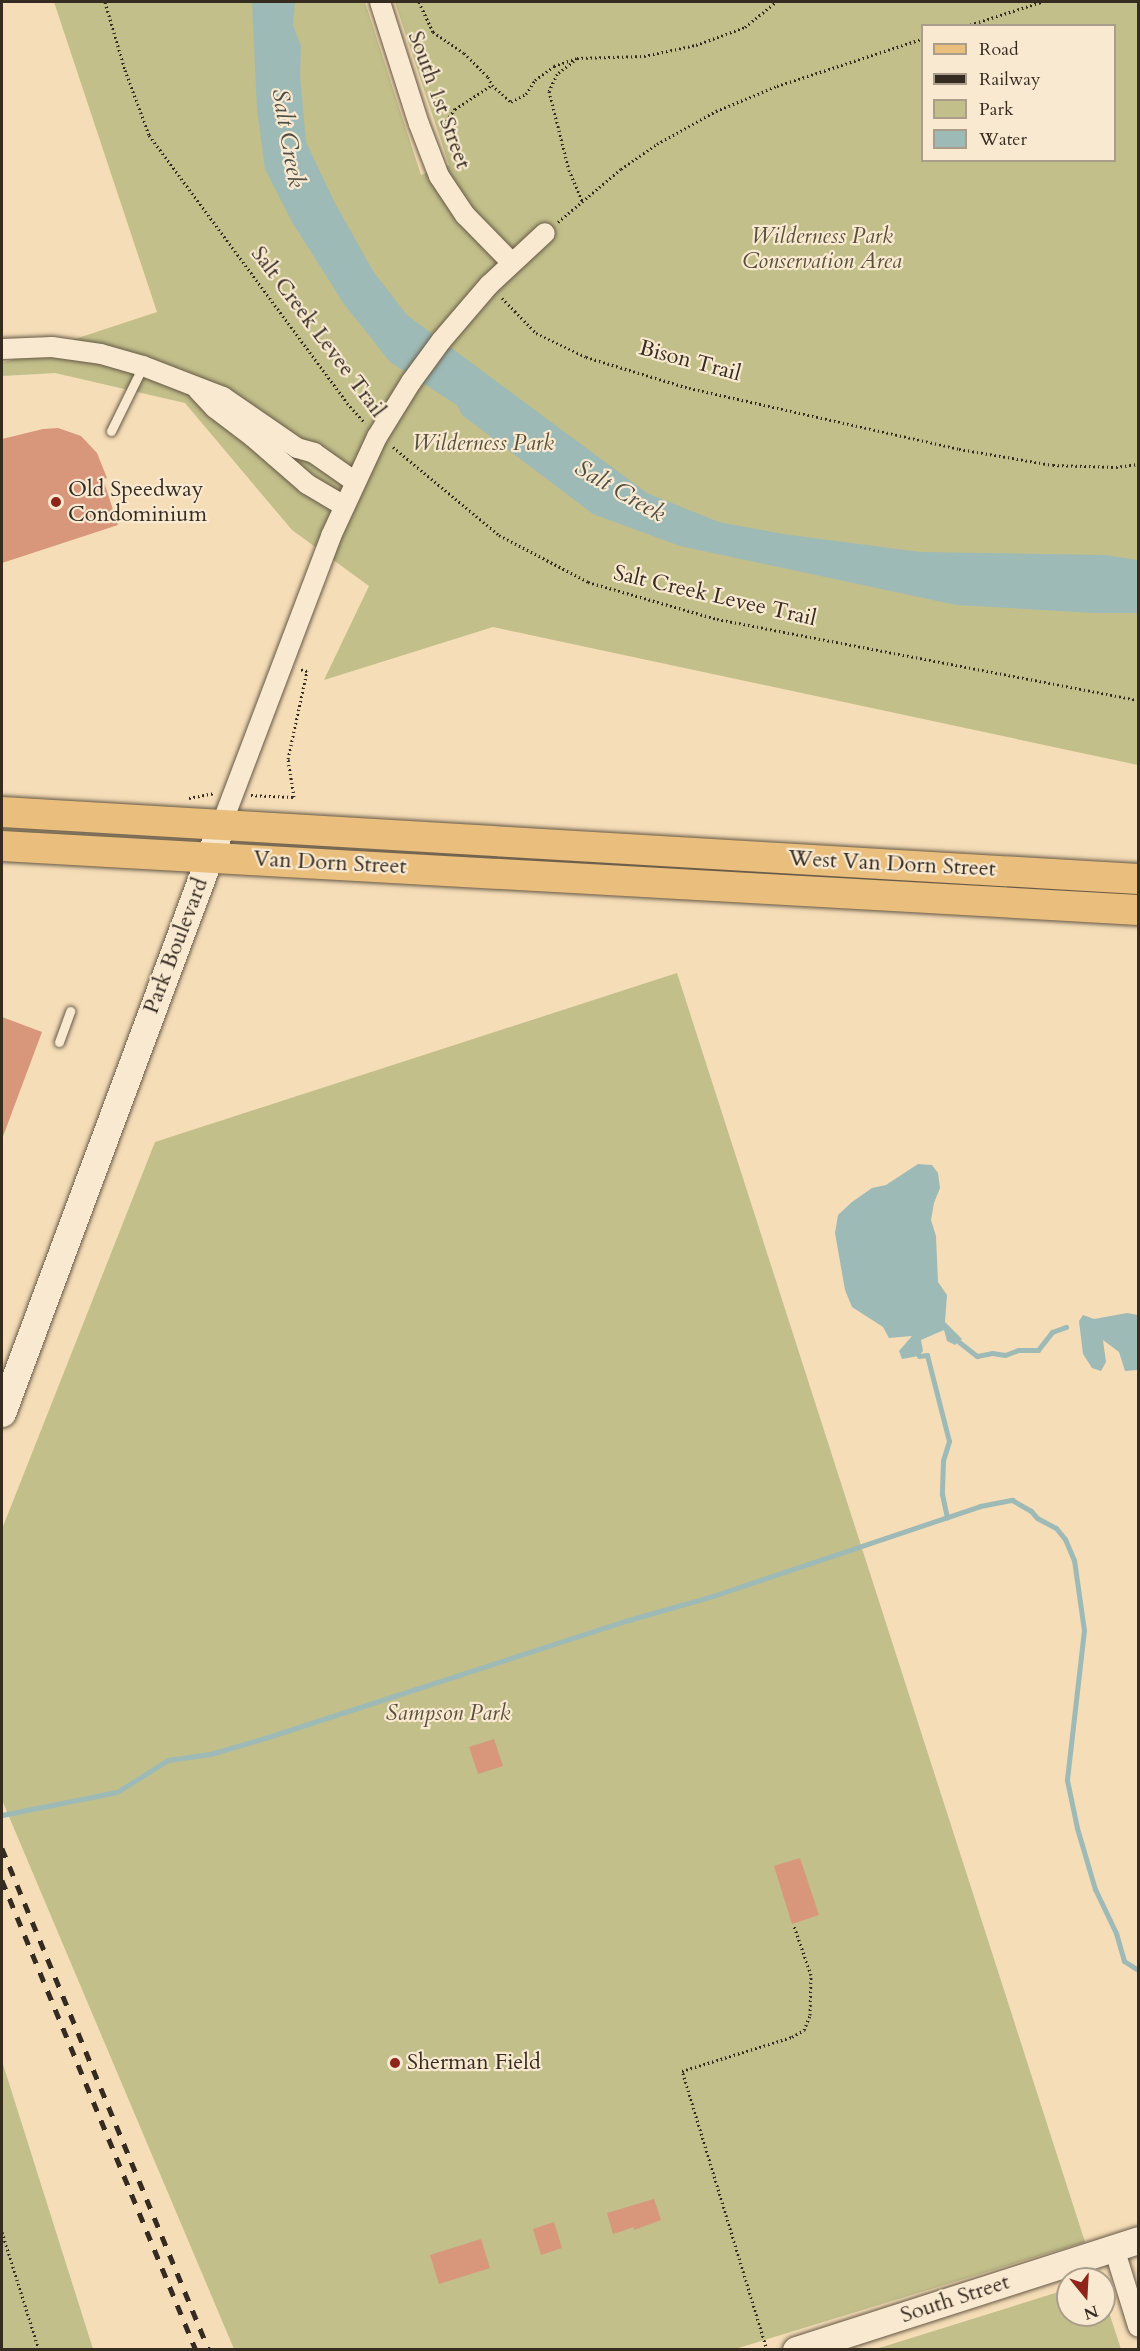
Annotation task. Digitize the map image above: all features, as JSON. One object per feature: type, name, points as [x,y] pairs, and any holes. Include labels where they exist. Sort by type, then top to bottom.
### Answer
[{"type":"main road","name":"Van Dorn Street","points":[[2,812],[645,850]]},
{"type":"main road","name":"Park Boulevard","points":[[2,1413],[221,826]]},
{"type":"main road","name":"Van Dorn Street","points":[[2,846],[658,881]]},
{"type":"main road","name":"West Van Dorn Street","points":[[645,850],[1138,879]]},
{"type":"main road","name":"West Van Dorn Street","points":[[658,881],[1138,910]]},
{"type":"main road","name":"South Street","points":[[796,2349],[1126,2244]]},
{"type":"street","name":"South 1st Street","points":[[380,2],[426,146],[447,191],[465,214],[511,262]]},
{"type":"street","points":[[2,349],[52,347],[101,354],[143,366],[223,397],[297,448],[314,453],[354,481],[382,428],[411,381],[485,289],[511,262],[545,233]]},
{"type":"street","points":[[196,388],[215,408],[253,437],[307,484],[344,506]]},
{"type":"street","name":"Park Boulevard","points":[[221,826],[354,481]]},
{"type":"street","points":[[1126,2244],[1138,2326]]},
{"type":"lane","points":[[111,431],[143,366]]},
{"type":"lane","points":[[59,1042],[70,1011]]},
{"type":"path","name":"Salt Creek Levee Trail","points":[[105,2],[125,70],[149,135],[347,403],[382,428],[406,455],[499,535],[588,582],[717,619],[1138,700]]},
{"type":"path","points":[[419,2],[433,32],[464,53],[488,77],[492,85],[511,102],[526,93],[535,80],[554,66],[577,58],[644,56],[696,45],[745,27],[776,2]]},
{"type":"path","points":[[972,24],[1041,2]]},
{"type":"path","points":[[545,233],[582,201],[657,144],[716,111],[777,86],[921,39]]},
{"type":"path","points":[[577,58],[557,74],[549,91],[569,170],[582,201]]},
{"type":"path","points":[[426,146],[455,109],[492,85]]},
{"type":"path","name":"Bison Trail","points":[[485,289],[536,333],[586,357],[689,387],[959,449],[1053,465],[1116,467],[1138,464]]},
{"type":"path","points":[[277,796],[294,797],[288,759],[307,671],[282,664]]},
{"type":"path","points":[[767,2349],[682,2071],[792,2037],[804,2030],[810,2015],[811,1975],[794,1926]]},
{"type":"path","points":[[2,2232],[39,2349]]},
{"type":"green space","points":[[54,2],[365,2],[421,175],[449,165],[395,2],[1138,2],[1138,765],[493,627],[324,680],[369,586],[292,530],[185,403],[55,373],[2,376],[2,363],[157,312]]},
{"type":"green space","name":"Sampson Park","points":[[677,973],[1085,2242],[735,2349],[234,2349],[2,1800],[2,1529],[155,1142]]},
{"type":"green space","points":[[2,2061],[93,2349],[2,2349]]},
{"type":"green space","points":[[1056,2293],[1056,2327],[1114,2327],[1121,2349],[876,2349]]},
{"type":"water","name":"Salt Creek","points":[[252,2],[295,2],[293,25],[301,46],[300,74],[306,142],[334,201],[373,271],[407,315],[647,493],[719,522],[783,534],[920,552],[1105,555],[1138,560],[1138,613],[1095,613],[956,605],[680,546],[593,514],[462,415],[457,405],[390,362],[344,304],[292,222],[265,169],[257,109]]},
{"type":"water","points":[[918,1164],[932,1165],[938,1173],[940,1188],[931,1220],[936,1236],[938,1282],[947,1295],[945,1322],[962,1339],[955,1345],[947,1341],[944,1330],[921,1340],[923,1351],[919,1356],[902,1359],[899,1351],[912,1336],[889,1338],[883,1327],[852,1307],[845,1290],[835,1233],[838,1215],[852,1202],[872,1188],[886,1185]]},
{"type":"water","points":[[1127,1313],[1138,1315],[1138,1370],[1125,1371],[1119,1352],[1103,1340],[1106,1362],[1101,1371],[1092,1368],[1083,1354],[1079,1321],[1083,1315],[1094,1319]]},
{"type":"building","name":"Old Speedway Condominium","points":[[58,428],[81,436],[97,453],[107,478],[103,479],[118,525],[2,563],[2,439],[43,429]]},
{"type":"building","points":[[2,1017],[42,1032],[2,1139]]},
{"type":"building","points":[[494,1739],[503,1766],[478,1774],[469,1747]]},
{"type":"building","points":[[800,1858],[819,1915],[792,1924],[774,1866]]},
{"type":"building","points":[[654,2199],[661,2220],[634,2230],[634,2227],[613,2234],[607,2213]]},
{"type":"building","points":[[554,2222],[562,2248],[541,2255],[533,2229]]},
{"type":"building","points":[[481,2239],[490,2268],[439,2284],[430,2255]]},
{"type":"waterway","points":[[959,1342],[977,1356],[992,1353],[1005,1355],[1018,1350],[1038,1350],[1052,1332],[1066,1327]]},
{"type":"waterway","points":[[919,1356],[927,1355],[949,1441],[943,1461],[942,1494],[947,1517]]},
{"type":"waterway","points":[[2,1815],[117,1792],[168,1760],[210,1754],[265,1738],[625,1621],[713,1596],[980,1506],[1012,1500],[1056,1528],[1065,1539],[1074,1560],[1084,1630],[1067,1780],[1077,1828],[1095,1889],[1116,1933],[1124,1961],[1138,1970]]},
{"type":"railway","points":[[2,1848],[209,2350]]},
{"type":"railway","points":[[2,1880],[196,2350]]},
{"type":"place","name":"Old Speedway Condominium","points":[[56,502]]},
{"type":"place","name":"Sherman Field","points":[[395,2063]]},
{"type":"park label","name":"Wilderness Park Conservation Area","points":[[822,248]]},
{"type":"park label","name":"Wilderness Park","points":[[483,444]]}]
